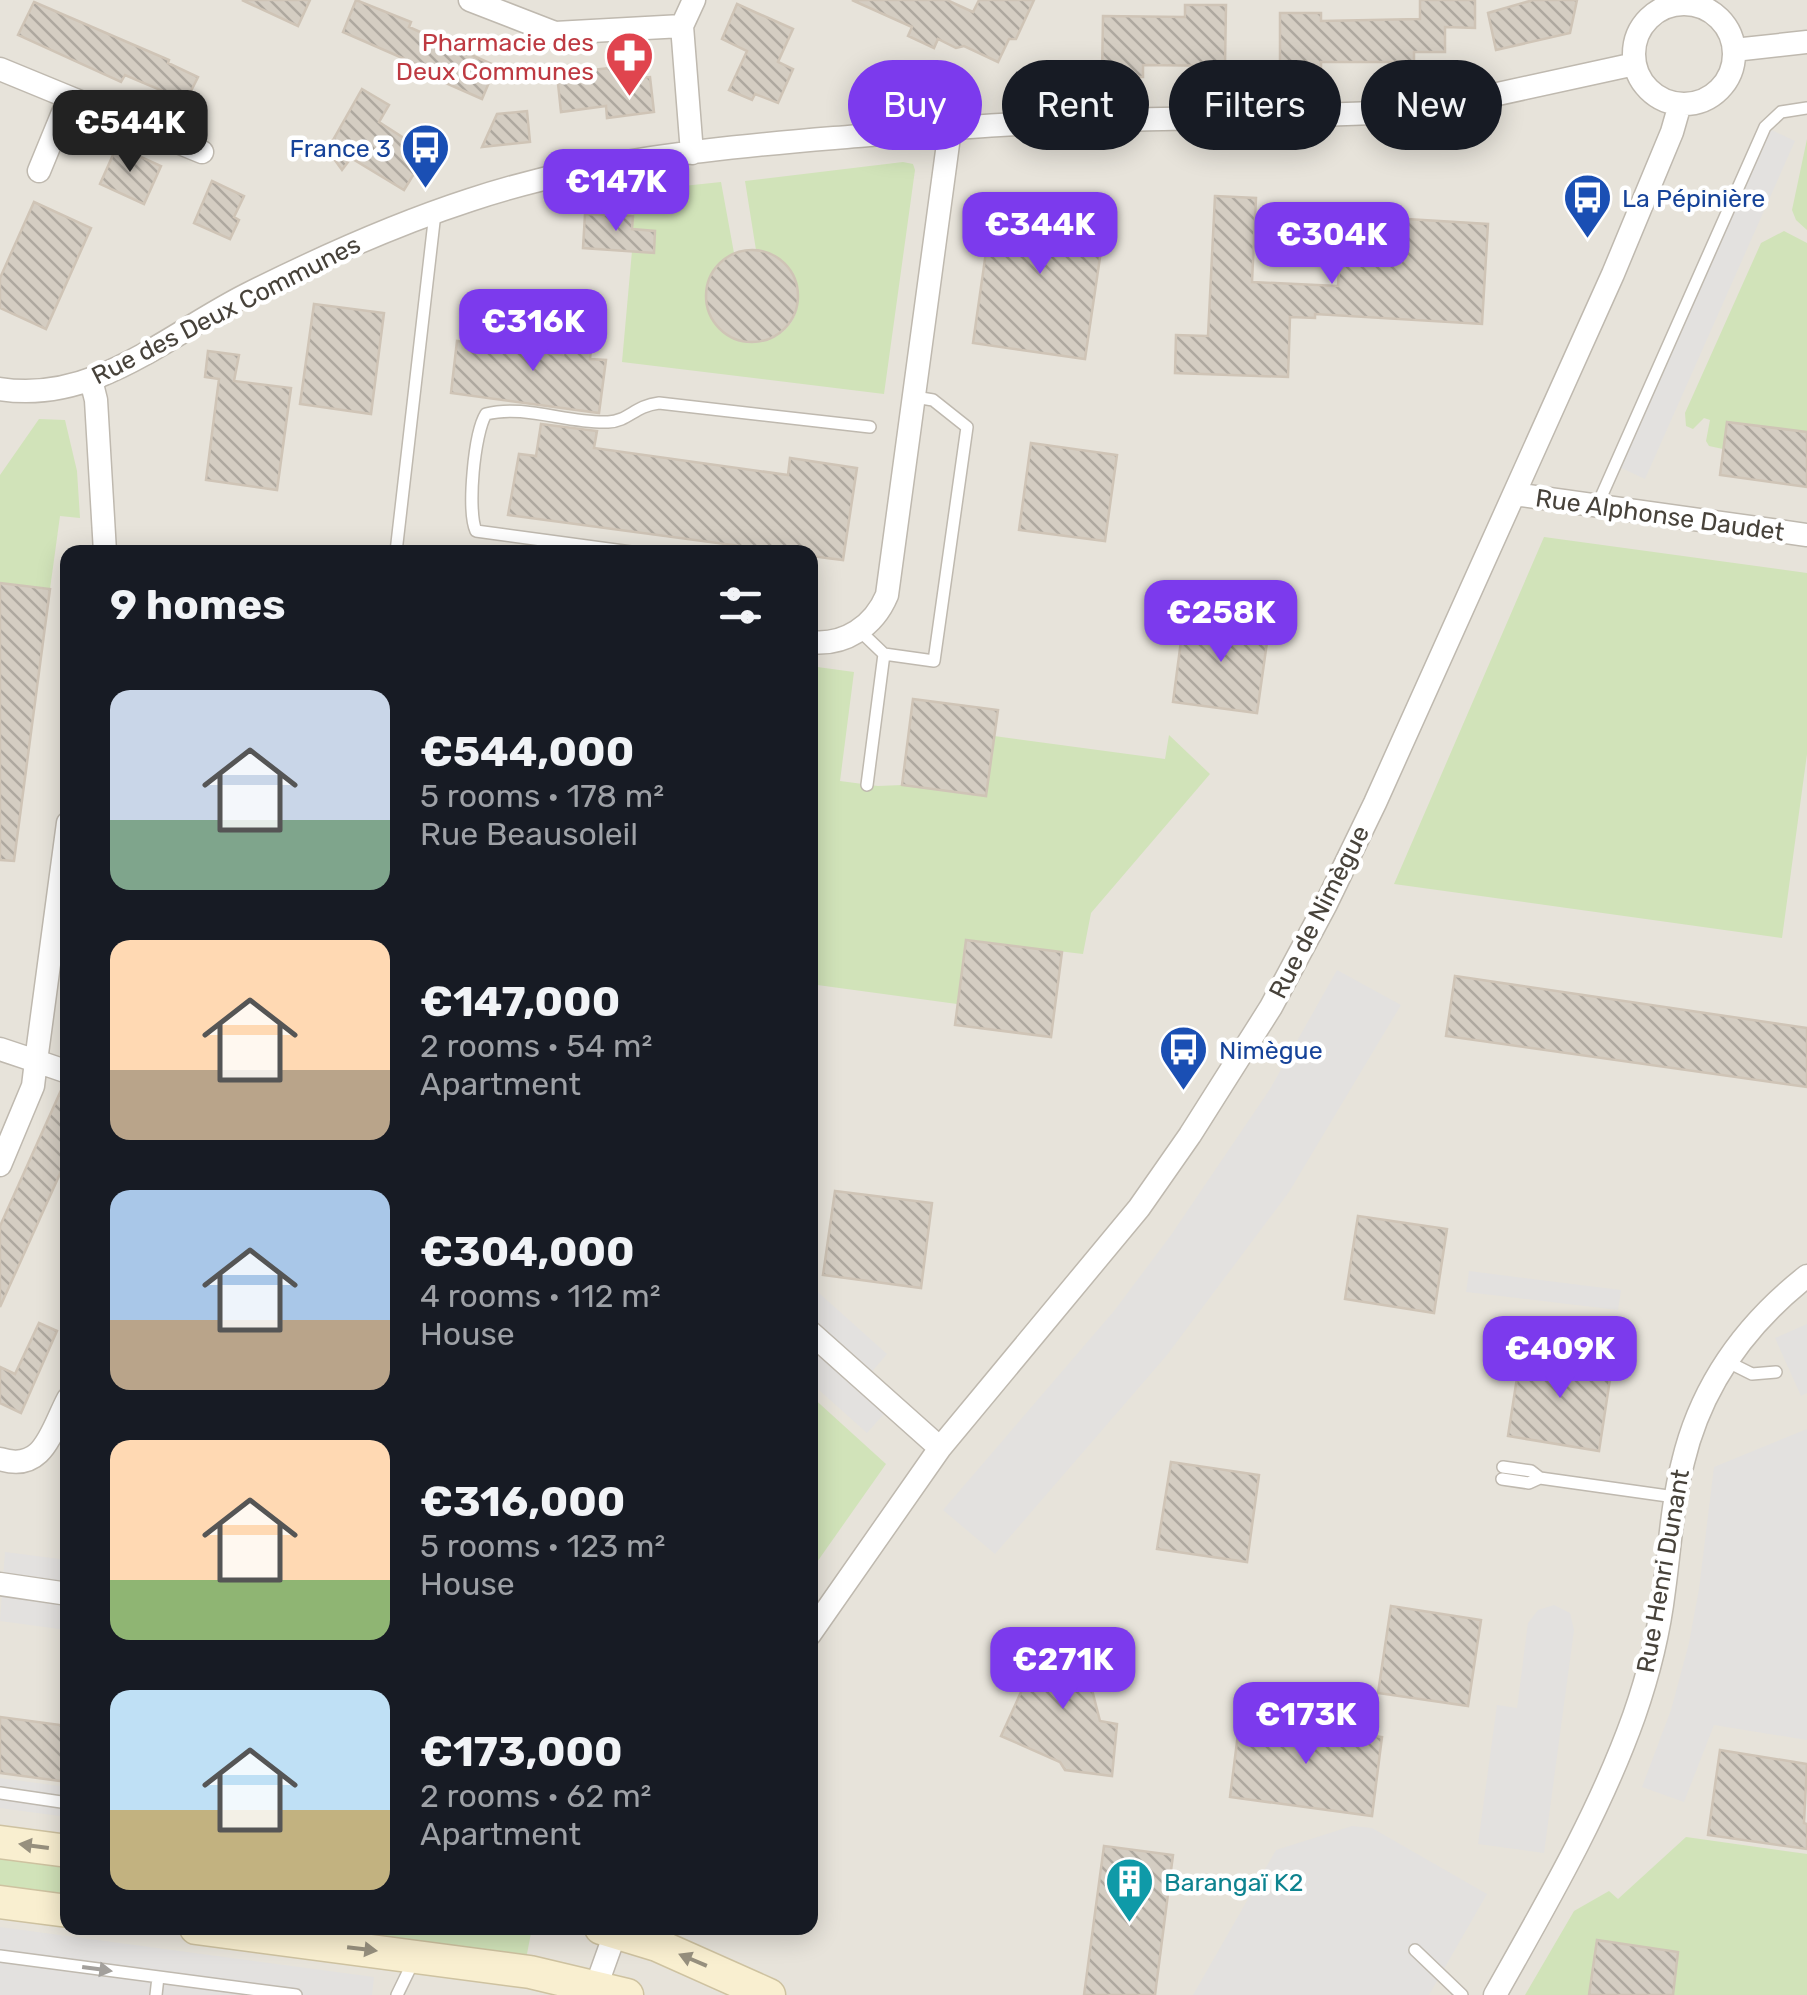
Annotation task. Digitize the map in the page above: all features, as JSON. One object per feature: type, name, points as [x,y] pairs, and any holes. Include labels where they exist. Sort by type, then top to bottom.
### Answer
[{"type":"main road","points":[[0,1842],[60,1850]]},
{"type":"main road","points":[[0,1902],[60,1910]]},
{"type":"main road","points":[[251,1935],[530,1972],[606,1992]]},
{"type":"main road","points":[[627,1935],[702,1963],[769,1995]]},
{"type":"street","points":[[470,0],[554,33],[682,26]]},
{"type":"street","points":[[692,153],[682,26],[694,0]]},
{"type":"street","points":[[1690,2],[1714,14],[1726,28],[1734,50],[1726,80],[1716,92],[1704,100],[1680,104],[1659,98],[1646,87],[1635,64],[1636,36],[1645,8],[1690,2]]},
{"type":"street","points":[[1734,50],[1807,42]]},
{"type":"street","name":"Rue des Deux Communes","points":[[982,128],[1392,112],[1443,106],[1635,64]]},
{"type":"street","points":[[0,69],[202,152]]},
{"type":"street","points":[[39,171],[69,98]]},
{"type":"street","name":"Rue de Nimègue","points":[[818,1623],[940,1448],[1139,1208],[1190,1136],[1271,1007],[1375,803],[1613,274],[1680,104]]},
{"type":"street","name":"Rue des Deux Communes","points":[[0,389],[70,387],[112,373],[229,304],[341,248],[435,213],[536,182],[692,153],[848,137]]},
{"type":"street","points":[[818,641],[860,631],[880,612],[887,595],[947,150]]},
{"type":"street","points":[[90,380],[96,400],[105,545]]},
{"type":"street","name":"Rue Alphonse Daudet","points":[[1514,494],[1807,535]]},
{"type":"street","points":[[0,1165],[32,1086],[60,882]]},
{"type":"street","points":[[0,1049],[60,1069]]},
{"type":"street","name":"Rue Henri Dunant","points":[[1495,1995],[1572,1855],[1634,1714],[1664,1595],[1676,1497],[1694,1423],[1726,1361],[1764,1312],[1807,1276]]},
{"type":"street","points":[[818,1339],[940,1448]]},
{"type":"street","points":[[0,1459],[20,1464],[33,1460],[60,1414]]},
{"type":"street","points":[[0,1584],[60,1593]]},
{"type":"street","points":[[606,1992],[611,1935]]},
{"type":"lane","points":[[1597,506],[1765,127],[1781,112],[1807,108]]},
{"type":"lane","points":[[397,545],[435,213]]},
{"type":"lane","points":[[860,631],[884,654],[934,661],[967,427],[933,400],[915,397]]},
{"type":"lane","points":[[560,545],[476,531],[472,502],[480,430],[486,414],[501,412],[603,422],[623,420],[637,407],[659,404],[870,427]]},
{"type":"lane","points":[[867,784],[884,654]]},
{"type":"lane","points":[[1726,1361],[1752,1374],[1776,1372]]},
{"type":"lane","points":[[1502,1473],[1531,1471],[1540,1478],[1676,1497]]},
{"type":"lane","points":[[0,1794],[60,1801]]},
{"type":"lane","points":[[1414,1950],[1462,1995]]},
{"type":"lane","points":[[0,1956],[296,1995]]},
{"type":"lane","points":[[397,1995],[416,1956]]},
{"type":"lane","points":[[156,1995],[158,1977]]},
{"type":"shaded area","points":[[0,0],[1807,0],[1807,1995],[0,1995]]},
{"type":"shaded area","points":[[1765,127],[1795,141],[1645,479],[1615,465]]},
{"type":"shaded area","points":[[1337,970],[1401,1005],[1289,1192],[1167,1355],[995,1554],[943,1510],[1114,1311],[1171,1235],[1270,1089]]},
{"type":"shaded area","points":[[1469,1271],[1621,1290],[1618,1310],[1466,1292]]},
{"type":"shaded area","points":[[818,1292],[887,1354],[864,1381],[891,1406],[867,1433],[818,1389]]},
{"type":"shaded area","points":[[1807,1324],[1807,1393],[1801,1396],[1775,1338]]},
{"type":"shaded area","points":[[1807,1429],[1807,1740],[1714,1725],[1684,1802],[1642,1787],[1671,1710],[1689,1643],[1714,1467]]},
{"type":"shaded area","points":[[5,1552],[60,1559],[60,1629],[0,1621]]},
{"type":"shaded area","points":[[1554,1605],[1570,1613],[1574,1630],[1544,1853],[1478,1844],[1497,1705],[1517,1708],[1528,1623],[1538,1610]]},
{"type":"shaded area","points":[[0,1778],[60,1786],[60,1816],[0,1808]]},
{"type":"shaded area","points":[[1352,1826],[1372,1828],[1487,1894],[1429,1995],[1193,1995],[1276,1850]]},
{"type":"shaded area","points":[[0,1927],[374,1977],[372,1995],[0,1995]]},
{"type":"green space","points":[[1807,139],[1807,230],[1792,210]]},
{"type":"green space","points":[[913,164],[915,170],[884,394],[622,362],[632,251],[654,252],[655,231],[632,229],[636,191],[721,182],[734,253],[711,278],[709,309],[726,334],[741,341],[760,341],[778,335],[790,325],[798,296],[787,267],[774,256],[756,250],[745,181]]},
{"type":"green space","points":[[1784,231],[1807,243],[1807,432],[1727,422],[1723,449],[1709,446],[1706,441],[1710,420],[1704,418],[1693,429],[1686,426],[1685,413],[1761,243]]},
{"type":"green space","points":[[39,419],[65,420],[77,471],[80,518],[60,516],[50,589],[0,583],[0,475]]},
{"type":"green space","points":[[1544,537],[1807,573],[1807,754],[1782,938],[1394,884]]},
{"type":"green space","points":[[818,667],[854,672],[840,781],[985,796],[994,736],[1165,759],[1169,735],[1210,774],[1091,913],[1083,954],[966,940],[957,1004],[818,985]]},
{"type":"green space","points":[[818,1402],[886,1464],[818,1561]]},
{"type":"green space","points":[[1686,1837],[1807,1854],[1807,1995],[1525,1995],[1574,1911],[1609,1891],[1618,1899]]},
{"type":"green space","points":[[0,1857],[60,1865],[60,1898],[0,1890]]},
{"type":"green space","points":[[342,1935],[531,1935],[526,1959]]},
{"type":"building","points":[[242,0],[310,0],[298,26]]},
{"type":"building","points":[[356,0],[411,22],[409,27],[496,66],[482,99],[430,76],[432,71],[343,32]]},
{"type":"building","points":[[852,0],[947,0],[973,12],[979,0],[1034,0],[1016,39],[1009,39],[998,62],[938,39],[934,48],[908,36],[912,27]]},
{"type":"building","points":[[1420,0],[1475,0],[1475,28],[1445,27],[1445,52],[1414,52],[1414,60],[1280,60],[1280,13],[1321,13],[1321,21],[1420,19]]},
{"type":"building","points":[[1533,0],[1577,0],[1570,33],[1496,50],[1488,13]]},
{"type":"building","points":[[34,2],[169,60],[168,63],[198,77],[186,101],[125,75],[121,82],[18,35]]},
{"type":"building","points":[[737,4],[793,29],[778,62],[793,69],[778,103],[755,94],[752,100],[729,90],[747,51],[722,39]]},
{"type":"building","points":[[1185,5],[1226,5],[1225,60],[1169,60],[1169,65],[1149,65],[1149,60],[1102,60],[1103,16],[1185,17]]},
{"type":"building","points":[[636,65],[637,78],[650,77],[654,112],[607,118],[606,106],[561,112],[557,74]]},
{"type":"building","points":[[362,89],[389,105],[379,122],[427,153],[404,190],[351,158],[342,170],[324,145],[333,140]]},
{"type":"building","points":[[527,111],[530,142],[482,147],[497,114]]},
{"type":"building","points":[[117,146],[161,166],[144,204],[100,184]]},
{"type":"building","points":[[212,181],[244,196],[234,217],[239,220],[230,239],[194,223]]},
{"type":"building","points":[[994,196],[1107,210],[1085,359],[973,343]]},
{"type":"building","points":[[1215,196],[1256,198],[1252,282],[1338,286],[1342,215],[1488,224],[1482,324],[1315,314],[1315,318],[1290,317],[1288,377],[1175,373],[1176,335],[1208,336]]},
{"type":"building","points":[[34,202],[91,228],[46,329],[0,308],[0,278]]},
{"type":"building","points":[[585,214],[633,216],[632,229],[655,231],[654,253],[583,248]]},
{"type":"building","points":[[743,250],[761,250],[778,257],[791,270],[798,296],[791,322],[778,335],[761,342],[743,342],[726,335],[713,322],[706,305],[706,287],[713,270],[726,257]]},
{"type":"building","points":[[314,304],[384,313],[371,414],[300,404]]},
{"type":"building","points":[[564,327],[593,327],[590,359],[606,360],[599,413],[451,393],[457,341],[563,355]]},
{"type":"building","points":[[208,351],[239,355],[234,381],[291,388],[277,490],[206,480],[219,379],[205,377]]},
{"type":"building","points":[[1727,422],[1807,432],[1807,487],[1720,475]]},
{"type":"building","points":[[541,424],[597,431],[594,448],[788,475],[790,458],[857,468],[843,560],[818,557],[818,545],[733,545],[508,515],[519,454],[536,456]]},
{"type":"building","points":[[1031,443],[1117,455],[1105,541],[1019,530]]},
{"type":"building","points":[[0,583],[50,589],[14,861],[0,860]]},
{"type":"building","points":[[1184,618],[1269,628],[1257,713],[1173,702]]},
{"type":"building","points":[[913,699],[998,710],[986,796],[902,785]]},
{"type":"building","points":[[966,940],[1062,952],[1051,1037],[955,1025]]},
{"type":"building","points":[[1455,976],[1807,1028],[1807,1087],[1446,1036]]},
{"type":"building","points":[[60,1093],[60,1174],[0,1307],[0,1226]]},
{"type":"building","points":[[835,1191],[932,1203],[921,1288],[823,1275]]},
{"type":"building","points":[[1358,1216],[1447,1229],[1434,1313],[1345,1299]]},
{"type":"building","points":[[39,1323],[57,1331],[21,1413],[0,1403],[0,1367],[15,1374]]},
{"type":"building","points":[[1521,1352],[1612,1366],[1599,1451],[1508,1436]]},
{"type":"building","points":[[1171,1462],[1259,1475],[1247,1562],[1157,1549]]},
{"type":"building","points":[[1391,1606],[1481,1620],[1468,1706],[1378,1693]]},
{"type":"building","points":[[1047,1635],[1079,1639],[1100,1721],[1117,1724],[1112,1776],[1065,1770],[1060,1762],[1001,1736]]},
{"type":"building","points":[[0,1717],[60,1725],[60,1781],[0,1773]]},
{"type":"building","points":[[1240,1718],[1382,1737],[1372,1816],[1230,1797]]},
{"type":"building","points":[[1720,1750],[1807,1764],[1807,1849],[1708,1835]]},
{"type":"building","name":"Barangaï K2","points":[[1104,1846],[1173,1855],[1155,1995],[1084,1995]]},
{"type":"building","points":[[1597,1940],[1678,1952],[1673,1995],[1589,1995]]},
{"type":"place","name":"Pharmacie des Deux Communes","points":[[629,98]]},
{"type":"place","name":"France 3","points":[[426,190]]},
{"type":"place","name":"La Pépinière","points":[[1587,240]]},
{"type":"place","name":"Nimègue","points":[[1184,1092]]},
{"type":"place","name":"Barangaï K2","points":[[1129,1924]]}]
